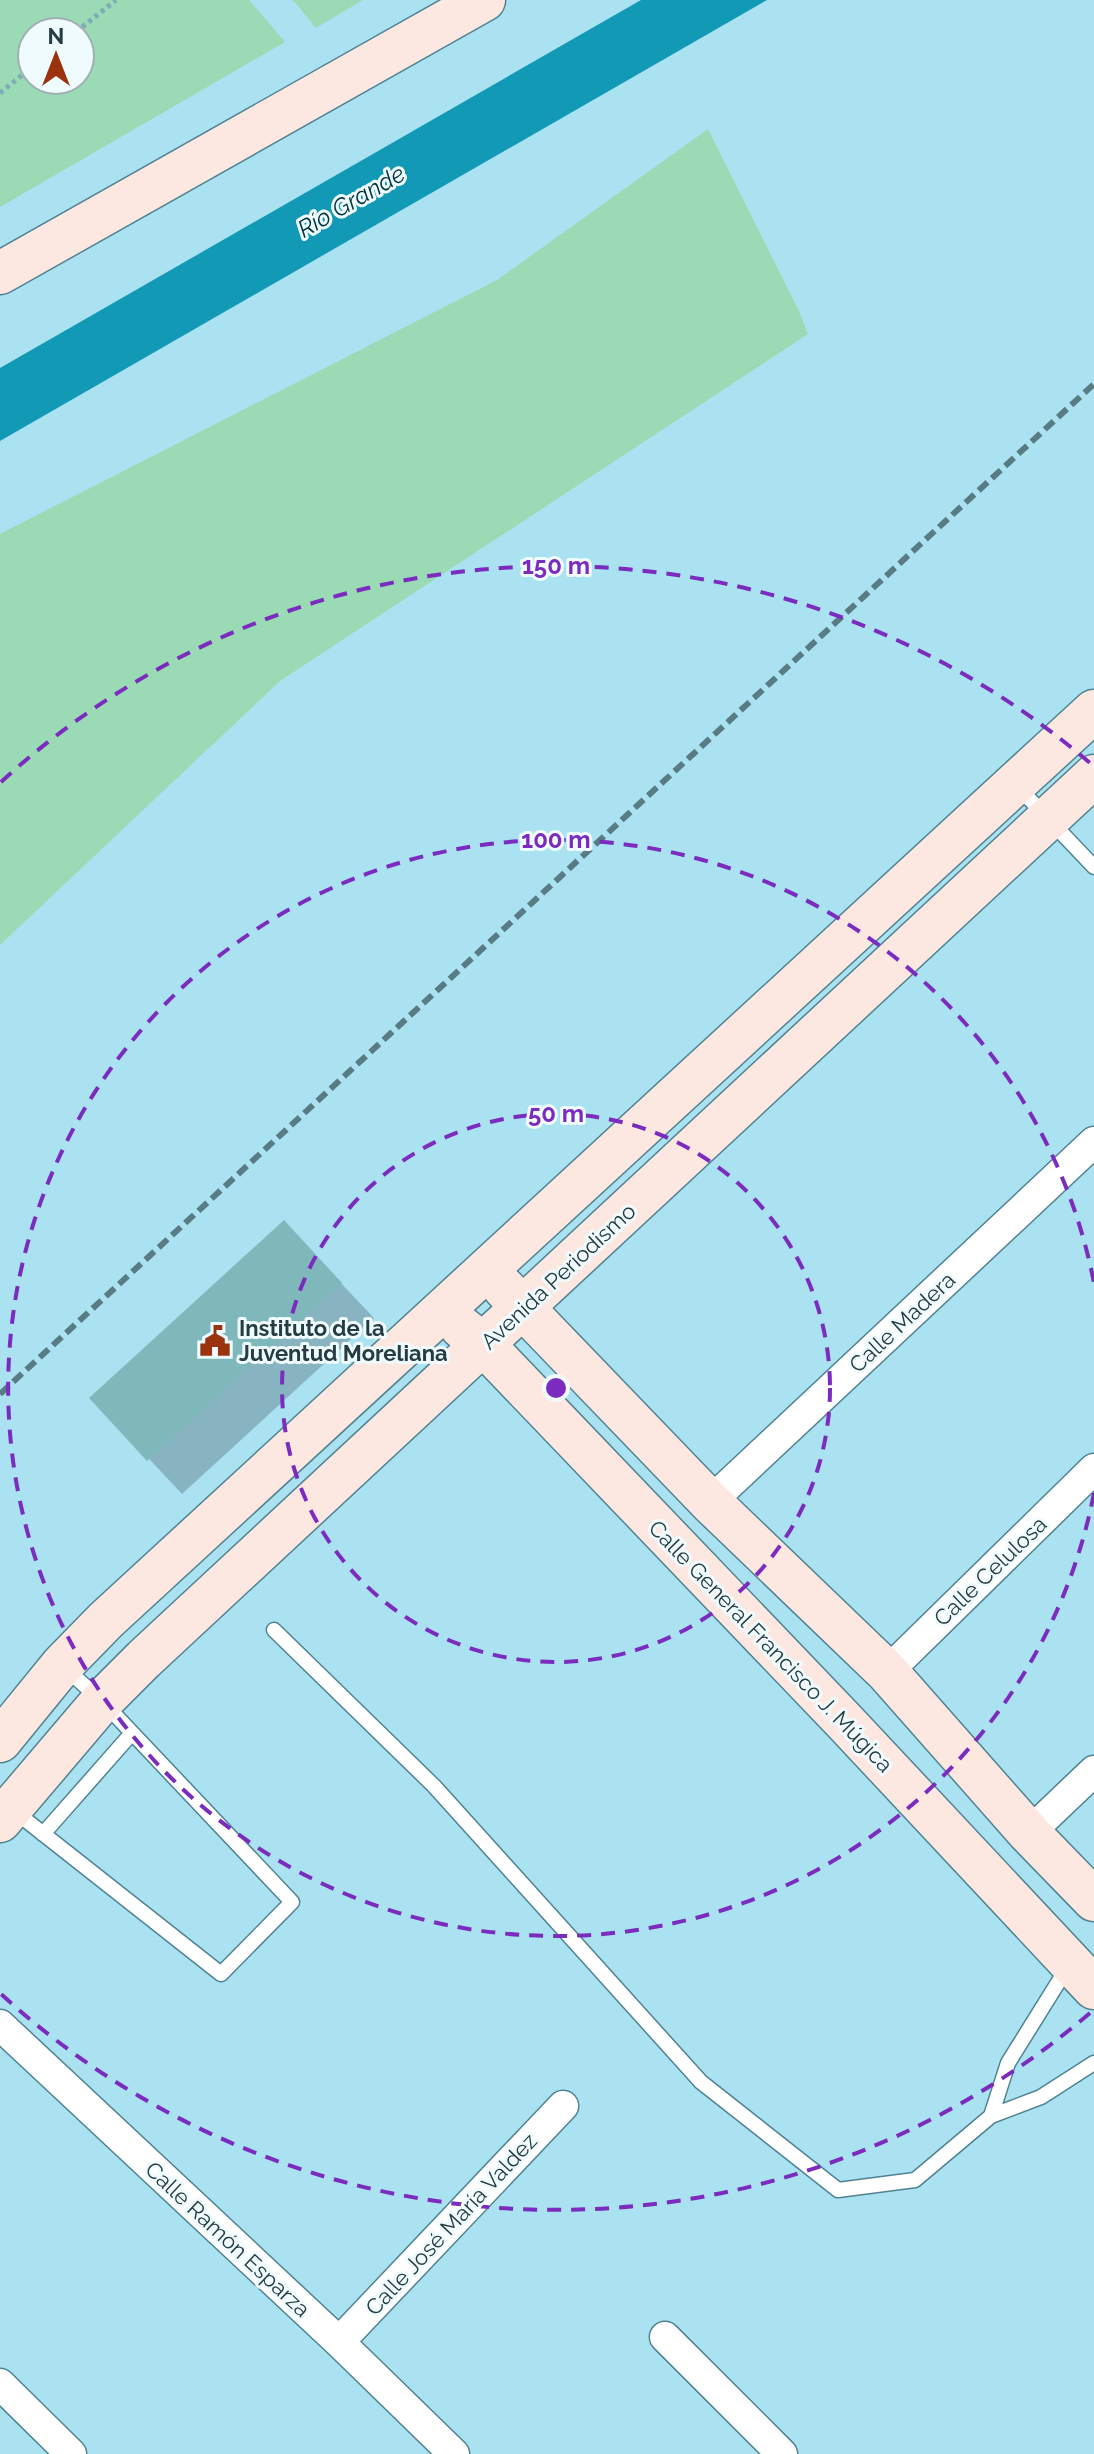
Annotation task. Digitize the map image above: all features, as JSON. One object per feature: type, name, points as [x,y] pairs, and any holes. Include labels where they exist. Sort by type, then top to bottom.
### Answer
[{"type":"street","points":[[0,273],[484,0]]},
{"type":"street","points":[[0,1741],[62,1665],[106,1620],[1094,711]]},
{"type":"street","name":"Avenida Periodismo","points":[[3,1810],[102,1701],[1094,776]]},
{"type":"street","name":"Calle Madera","points":[[710,1502],[1094,1142]]},
{"type":"street","points":[[487,1270],[710,1502],[887,1672],[1029,1833],[1094,1900]]},
{"type":"street","name":"Calle General Francisco J. Múgica","points":[[440,1312],[484,1345],[845,1722],[1082,1976]]},
{"type":"street","name":"Calle Celulosa","points":[[887,1672],[1094,1469]]},
{"type":"street","points":[[1029,1833],[1094,1771]]},
{"type":"street","name":"Calle Ramón Esparza","points":[[0,2025],[339,2342],[454,2454]]},
{"type":"street","name":"Calle José María Valdez","points":[[339,2342],[563,2106]]},
{"type":"street","points":[[665,2337],[782,2454]]},
{"type":"street","points":[[0,2384],[71,2454]]},
{"type":"lane","points":[[1015,783],[1094,867]]},
{"type":"lane","points":[[274,1630],[434,1786],[701,2082],[838,2190],[915,2180],[991,2116],[1041,2097],[1094,2063]]},
{"type":"lane","points":[[3,1810],[43,1834],[221,1974],[292,1902],[102,1701],[62,1665]]},
{"type":"lane","points":[[43,1834],[132,1733]]},
{"type":"lane","points":[[991,2116],[1008,2063],[1082,1976]]},
{"type":"path","points":[[96,16],[116,0]]},
{"type":"path","points":[[0,93],[16,80]]},
{"type":"green space","points":[[0,0],[249,0],[285,42],[0,207]]},
{"type":"green space","points":[[293,0],[363,0],[316,28]]},
{"type":"green space","points":[[708,129],[808,334],[280,681],[0,945],[0,534],[497,280]]},
{"type":"water","name":"Río Grande","points":[[641,0],[767,0],[0,441],[0,368]]},
{"type":"building","name":"Instituto de la Juventud Moreliana","points":[[284,1220],[342,1283],[147,1461],[89,1398]]},
{"type":"railway","points":[[0,1394],[1094,384]]},
{"type":"place","name":"Instituto de la Juventud Moreliana","points":[[215,1341]]}]
